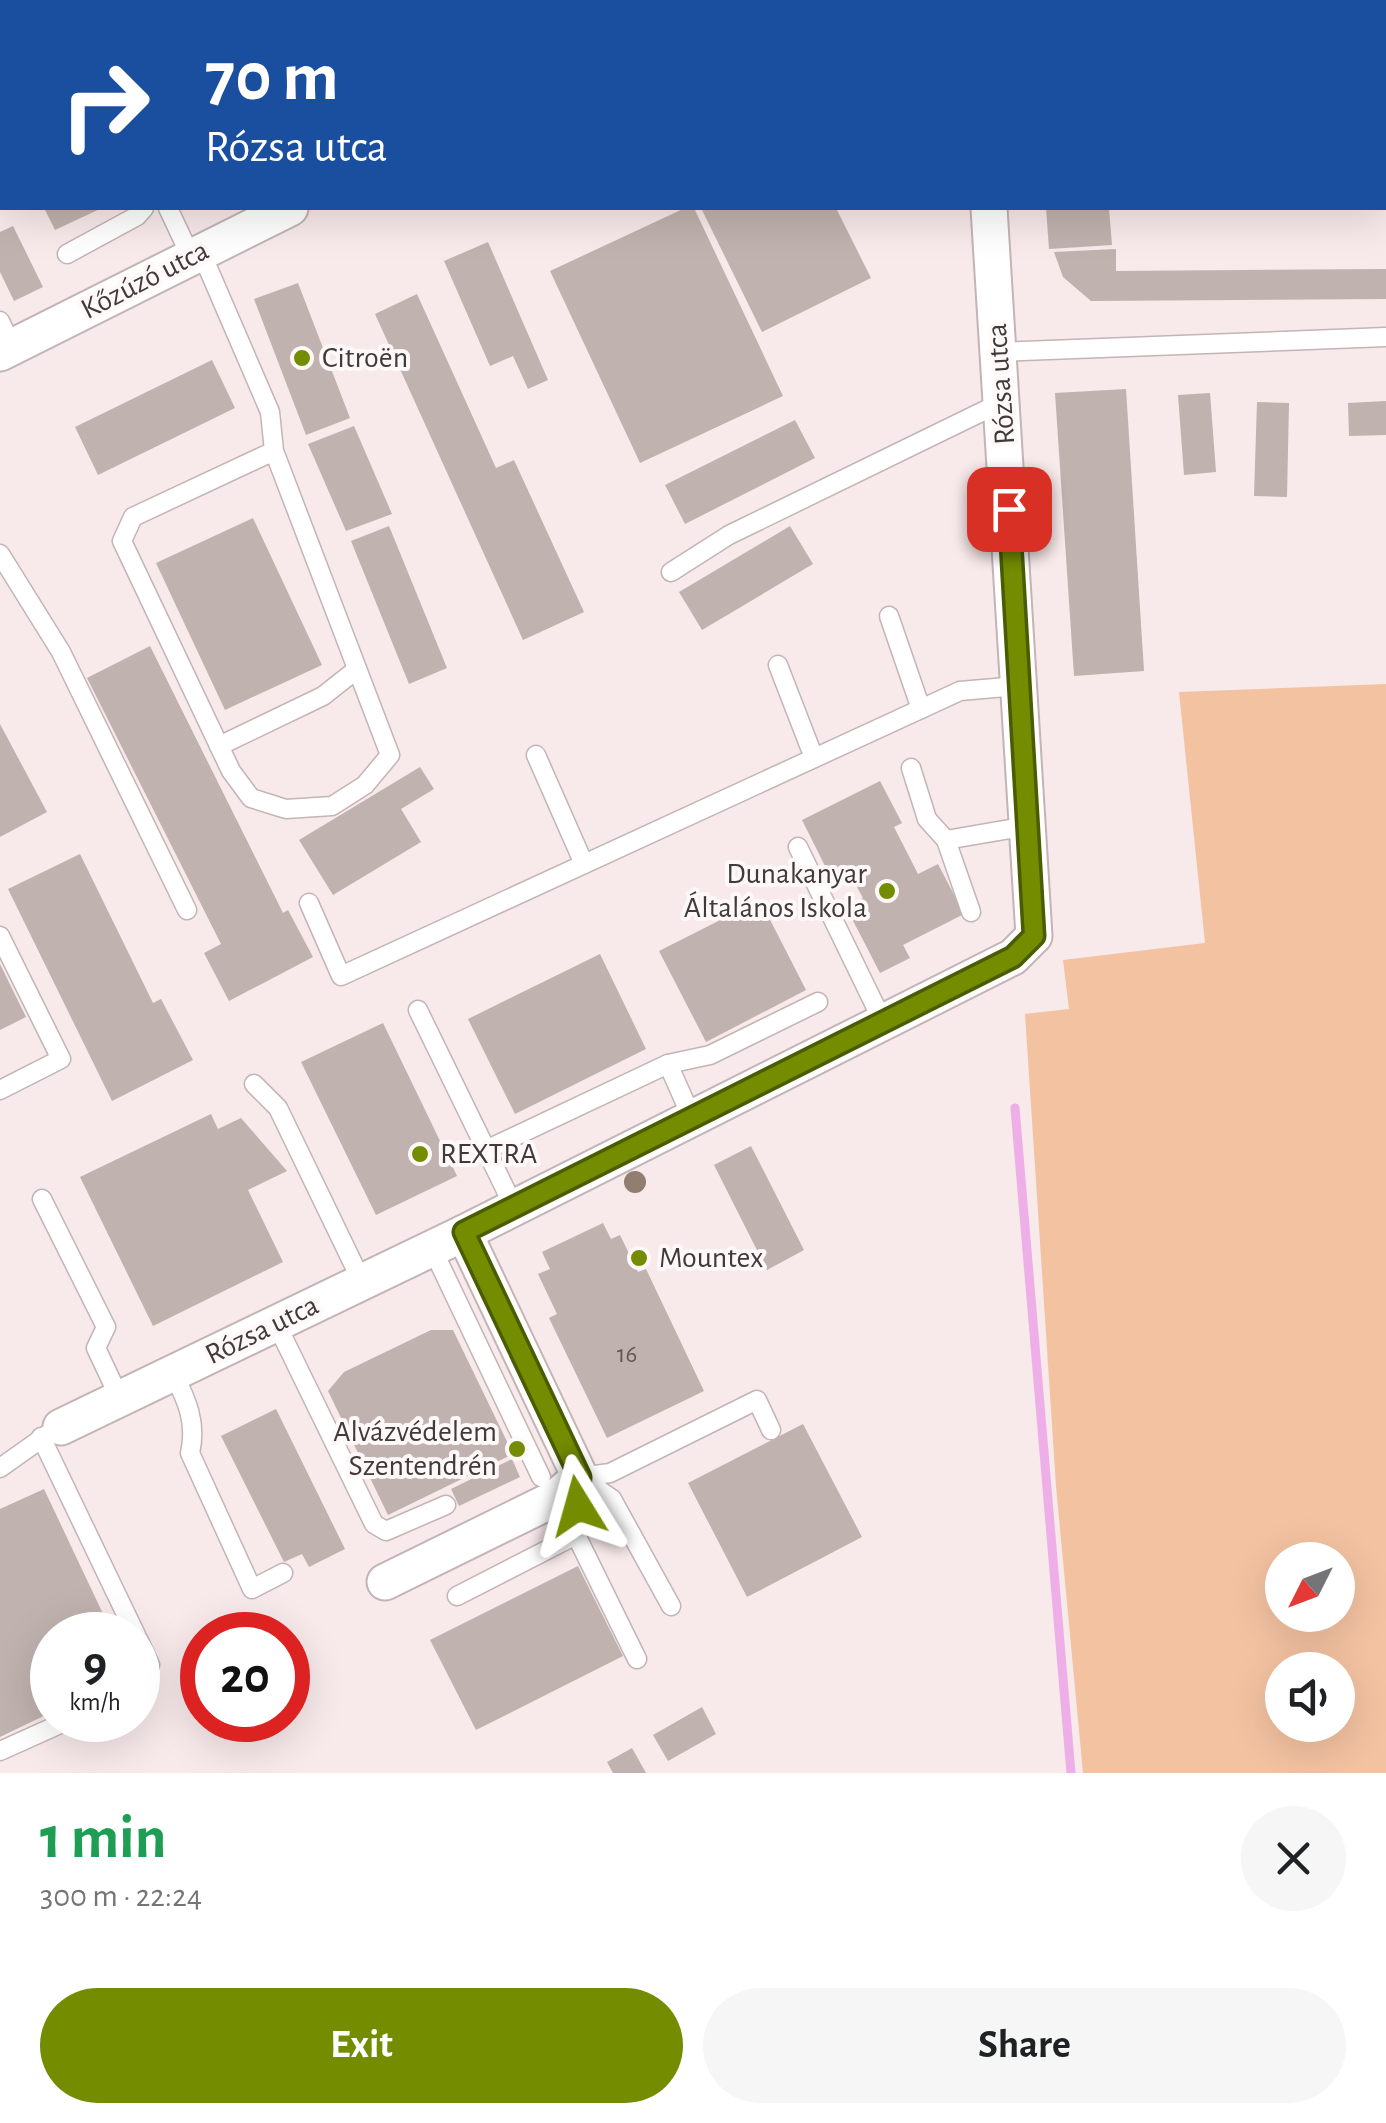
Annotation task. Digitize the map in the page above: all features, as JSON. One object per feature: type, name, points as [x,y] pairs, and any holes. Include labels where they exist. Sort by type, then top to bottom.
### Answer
[{"type":"street","name":"Kőzúzó utca","points":[[4,340],[196,255],[286,210]]},
{"type":"street","name":"Rózsa utca","points":[[51,1432],[448,1240],[1013,957],[1034,936],[989,210]]},
{"type":"street","points":[[385,1582],[554,1499],[574,1462],[448,1240]]},
{"type":"lane","points":[[67,254],[142,210]]},
{"type":"lane","points":[[169,210],[196,255],[270,412],[274,451],[390,755],[365,786],[332,806],[286,809],[252,798],[219,746],[122,541],[133,517],[274,451]]},
{"type":"lane","points":[[999,352],[1386,337]]},
{"type":"lane","points":[[671,572],[729,534],[1002,402]]},
{"type":"lane","points":[[0,554],[60,652],[188,910]]},
{"type":"lane","points":[[889,616],[921,709]]},
{"type":"lane","points":[[778,665],[814,758]]},
{"type":"lane","points":[[219,746],[323,696],[356,670]]},
{"type":"lane","points":[[310,903],[341,976],[960,690],[1020,686]]},
{"type":"lane","points":[[536,755],[584,864]]},
{"type":"lane","points":[[910,768],[928,819],[946,840],[971,912]]},
{"type":"lane","points":[[946,840],[1028,826]]},
{"type":"lane","points":[[798,847],[883,1022]]},
{"type":"lane","points":[[0,936],[61,1058],[0,1090]]},
{"type":"lane","points":[[486,1150],[668,1064],[710,1056],[818,1002]]},
{"type":"lane","points":[[418,1010],[514,1207]]},
{"type":"lane","points":[[668,1064],[692,1118]]},
{"type":"lane","points":[[254,1084],[278,1108],[362,1282]]},
{"type":"lane","points":[[42,1199],[106,1328],[96,1348],[120,1399]]},
{"type":"lane","points":[[448,1240],[538,1471],[574,1462],[610,1473],[757,1400],[771,1430]]},
{"type":"lane","points":[[276,1324],[374,1524],[386,1531],[446,1504]]},
{"type":"lane","points":[[173,1373],[188,1403],[194,1433],[190,1453],[252,1589],[284,1574]]},
{"type":"lane","points":[[0,1468],[51,1432],[126,1612]]},
{"type":"lane","points":[[574,1462],[576,1535],[637,1659]]},
{"type":"lane","points":[[574,1462],[612,1498],[671,1606]]},
{"type":"lane","points":[[456,1596],[576,1535]]},
{"type":"lane","points":[[0,1752],[30,1738]]},
{"type":"shaded area","points":[[1386,684],[1386,1773],[1083,1773],[1056,1486],[1025,1014],[1069,1009],[1063,960],[1205,943],[1179,692]]},
{"type":"building","points":[[45,210],[98,210],[55,230]]},
{"type":"building","points":[[681,210],[695,210],[783,396],[640,463],[550,271]]},
{"type":"building","points":[[702,210],[837,210],[871,278],[762,332]]},
{"type":"building","points":[[1046,210],[1109,210],[1112,245],[1049,249]]},
{"type":"building","points":[[13,226],[43,287],[14,301],[0,272],[0,232]]},
{"type":"building","points":[[488,242],[548,380],[528,389],[513,356],[490,366],[444,261]]},
{"type":"building","points":[[1116,249],[1116,271],[1386,269],[1386,299],[1091,301],[1063,277],[1054,252]]},
{"type":"building","name":"Citroën","points":[[298,283],[350,418],[306,435],[254,299]]},
{"type":"building","points":[[417,294],[496,468],[514,460],[584,612],[523,640],[375,314]]},
{"type":"building","points":[[212,360],[235,408],[98,475],[75,427]]},
{"type":"building","points":[[1126,389],[1144,671],[1074,676],[1055,393]]},
{"type":"building","points":[[1210,393],[1216,472],[1184,475],[1178,395]]},
{"type":"building","points":[[1386,401],[1386,435],[1349,436],[1348,403]]},
{"type":"building","points":[[1257,402],[1289,403],[1287,497],[1254,496]]},
{"type":"building","points":[[795,420],[815,458],[685,524],[665,485]]},
{"type":"building","points":[[354,426],[392,514],[346,531],[308,444]]},
{"type":"building","points":[[253,518],[322,665],[225,710],[156,563]]},
{"type":"building","points":[[389,526],[447,668],[409,684],[351,541]]},
{"type":"building","points":[[790,526],[813,564],[702,630],[679,592]]},
{"type":"building","points":[[150,646],[283,913],[288,910],[313,957],[229,1001],[204,953],[221,944],[87,678]]},
{"type":"building","points":[[0,724],[47,812],[0,837]]},
{"type":"building","points":[[420,767],[434,789],[401,809],[421,842],[333,895],[299,840]]},
{"type":"building","points":[[880,781],[902,823],[894,827],[918,874],[938,864],[964,914],[903,945],[910,958],[880,973],[846,907],[863,898],[851,876],[834,884],[802,820]]},
{"type":"building","points":[[80,854],[153,1003],[161,999],[193,1060],[112,1101],[8,889]]},
{"type":"building","points":[[760,900],[806,990],[706,1042],[659,951]]},
{"type":"building","points":[[600,954],[646,1049],[515,1114],[468,1019]]},
{"type":"building","points":[[0,964],[26,1017],[0,1030]]},
{"type":"building","points":[[383,1023],[457,1176],[376,1215],[301,1062]]},
{"type":"building","points":[[211,1114],[218,1129],[241,1118],[287,1171],[248,1190],[283,1262],[153,1326],[80,1177]]},
{"type":"building","points":[[751,1146],[804,1250],[767,1270],[714,1165]]},
{"type":"building","points":[[603,1223],[611,1239],[620,1235],[638,1272],[646,1269],[704,1391],[607,1438],[549,1318],[557,1314],[538,1274],[550,1269],[542,1252]]},
{"type":"building","points":[[431,1330],[453,1330],[513,1454],[388,1515],[328,1391],[344,1372]]},
{"type":"building","points":[[276,1409],[345,1549],[309,1567],[302,1554],[284,1562],[221,1436]]},
{"type":"building","points":[[803,1424],[862,1537],[747,1597],[688,1483]]},
{"type":"building","points":[[512,1459],[520,1477],[459,1506],[451,1489]]},
{"type":"building","points":[[44,1489],[102,1612],[30,1612],[30,1723],[0,1737],[0,1509]]},
{"type":"building","points":[[578,1566],[623,1656],[476,1730],[430,1640]]},
{"type":"building","points":[[702,1707],[716,1734],[668,1761],[653,1735]]},
{"type":"building","points":[[632,1748],[646,1773],[613,1773],[607,1762]]},
{"type":"waterway","points":[[1015,1108],[1071,1773]]},
{"type":"place","name":"Citroën","points":[[302,358]]},
{"type":"place","name":"Dunakanyar Általános Iskola","points":[[887,891]]},
{"type":"place","name":"REXTRA","points":[[420,1154]]},
{"type":"place","name":"Mountex","points":[[639,1258]]},
{"type":"place","name":"Alvázvédelem Szentendrén","points":[[517,1449]]},
{"type":"route","points":[[578,1506],[580,1477],[464,1232],[1013,957],[1034,936],[1009,509]]}]
